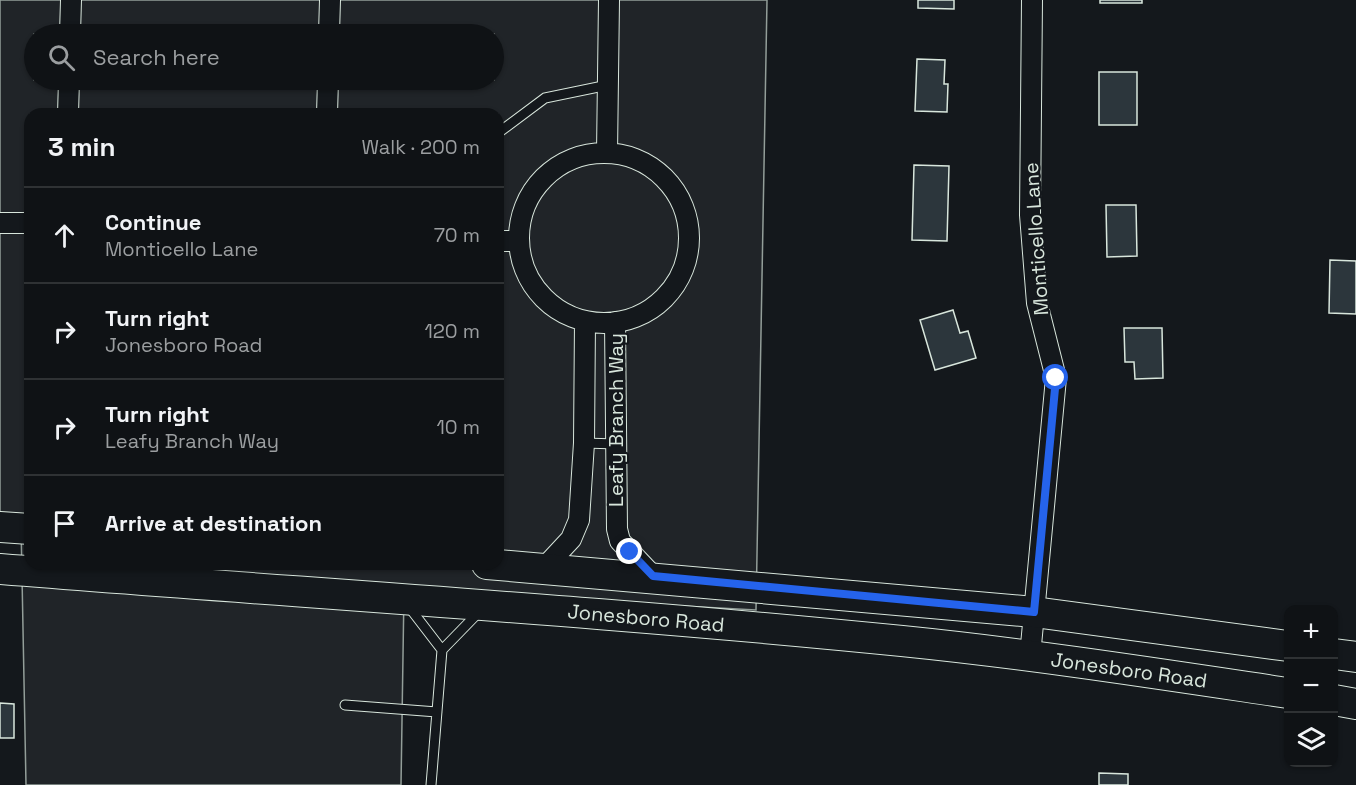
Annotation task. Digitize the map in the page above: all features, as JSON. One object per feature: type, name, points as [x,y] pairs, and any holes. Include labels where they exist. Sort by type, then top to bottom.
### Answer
[{"type":"main road","points":[[0,527],[24,529]]},
{"type":"main road","name":"Jonesboro Road","points":[[504,565],[653,576],[1034,612],[1284,645]]},
{"type":"main road","name":"Jonesboro Road","points":[[0,568],[24,570]]},
{"type":"main road","name":"Jonesboro Road","points":[[28,570],[488,603],[1030,656],[1284,692]]},
{"type":"main road","points":[[1338,655],[1356,657]]},
{"type":"main road","points":[[1338,701],[1356,704]]},
{"type":"street","points":[[70,24],[71,0]]},
{"type":"street","points":[[329,24],[330,0]]},
{"type":"street","points":[[607,153],[609,0]]},
{"type":"street","name":"Monticello Lane","points":[[1030,656],[1056,378],[1037,303],[1030,215],[1032,0]]},
{"type":"street","points":[[68,108],[69,90]]},
{"type":"street","points":[[327,108],[328,90]]},
{"type":"street","points":[[607,153],[634,158],[659,172],[677,194],[688,219],[689,248],[681,274],[665,298],[642,314],[615,322],[585,321],[564,313],[546,300],[531,283],[522,263],[518,241],[522,213],[534,188],[554,168],[579,156],[607,153]]},
{"type":"street","points":[[0,223],[24,223]]},
{"type":"street","points":[[504,241],[518,241]]},
{"type":"street","name":"Leafy Branch Way","points":[[544,568],[576,531],[584,443],[585,321]]},
{"type":"street","name":"Leafy Branch Way","points":[[615,322],[617,529],[620,541],[653,576]]},
{"type":"lane","points":[[504,129],[545,98],[608,85]]},
{"type":"lane","points":[[584,443],[617,444]]},
{"type":"lane","points":[[401,597],[442,650]]},
{"type":"lane","points":[[430,785],[442,650],[488,603]]},
{"type":"lane","points":[[345,705],[437,712]]},
{"type":"shaded area","points":[[0,0],[767,0],[756,610],[404,591],[401,785],[26,785],[21,525],[0,524]]},
{"type":"building","points":[[918,0],[954,0],[954,9],[918,8]]},
{"type":"building","points":[[1100,0],[1142,0],[1142,3],[1100,3]]},
{"type":"building","points":[[917,59],[945,60],[944,84],[948,84],[947,112],[915,111]]},
{"type":"building","points":[[1099,72],[1137,72],[1137,125],[1099,125]]},
{"type":"building","points":[[914,165],[949,166],[947,241],[912,240]]},
{"type":"building","points":[[1106,205],[1136,205],[1137,256],[1107,257]]},
{"type":"building","points":[[1330,260],[1356,261],[1356,314],[1329,313]]},
{"type":"building","points":[[953,310],[960,333],[968,331],[976,358],[935,370],[920,320]]},
{"type":"building","points":[[1124,328],[1162,328],[1163,378],[1135,379],[1134,362],[1125,362]]},
{"type":"building","points":[[0,703],[14,704],[14,738],[0,738]]},
{"type":"building","points":[[1099,773],[1128,774],[1128,785],[1099,785]]},
{"type":"route","points":[[630,552],[653,576],[1034,612],[1053,433],[1056,378]]}]
